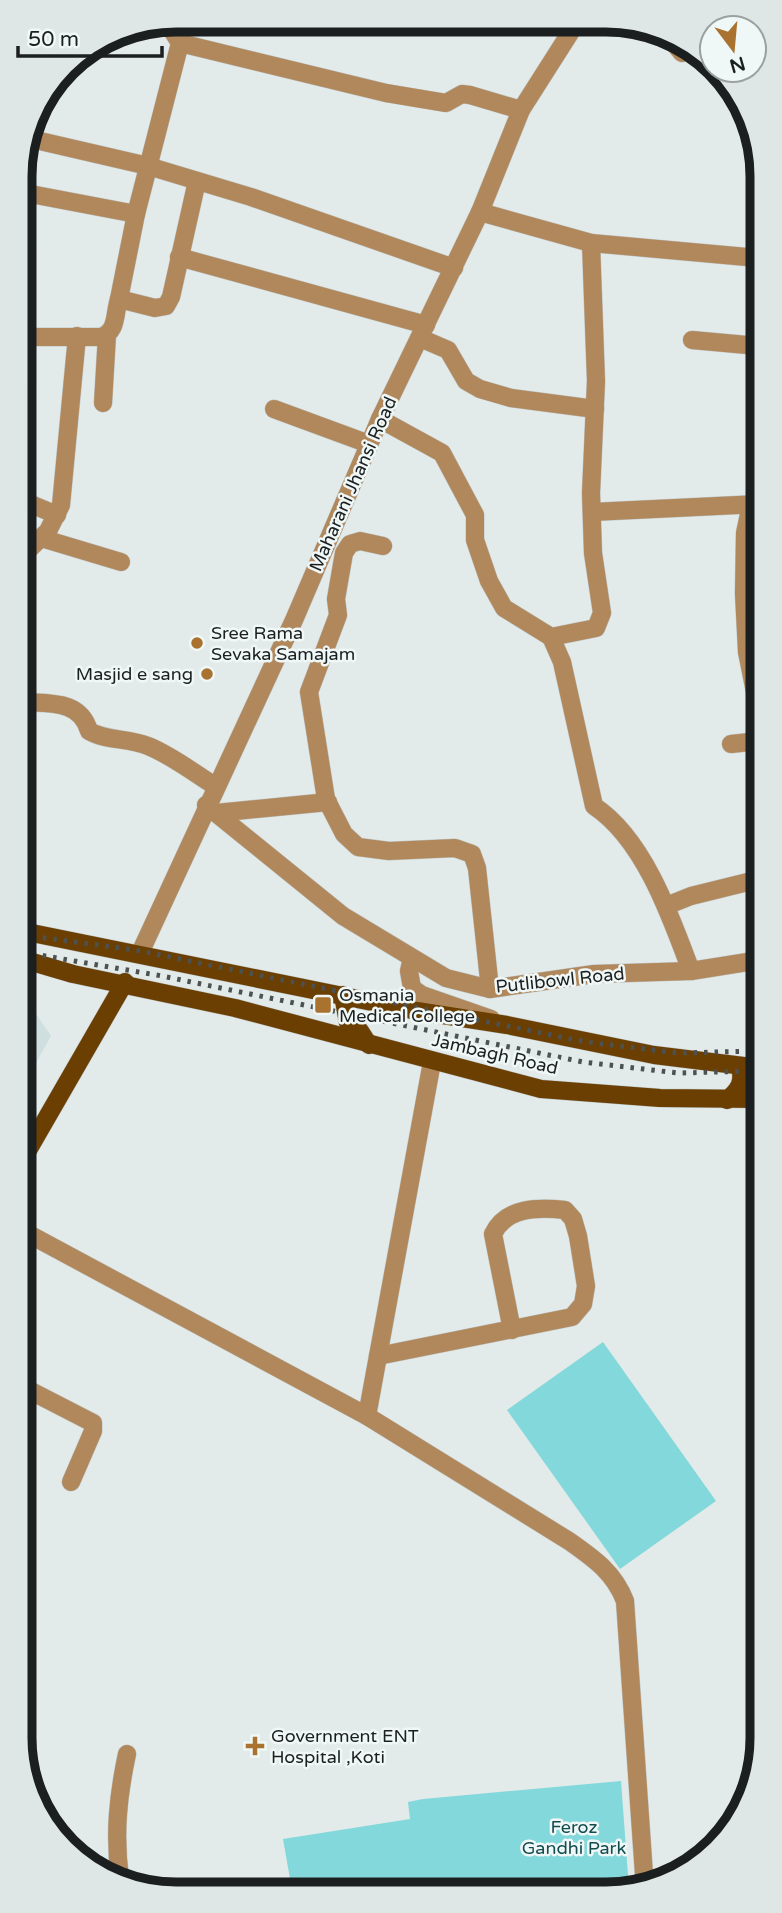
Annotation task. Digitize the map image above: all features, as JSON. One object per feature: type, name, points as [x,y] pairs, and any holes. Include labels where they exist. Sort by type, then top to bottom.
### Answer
[{"type":"main road","points":[[32,932],[654,1055],[750,1068]]},
{"type":"main road","name":"Jambagh Road","points":[[32,962],[73,974],[125,982],[235,1008],[541,1089],[750,1099]]},
{"type":"main road","points":[[32,1143],[125,982]]},
{"type":"main road","points":[[343,995],[348,1023],[360,1031],[369,1045]]},
{"type":"main road","points":[[727,1100],[741,1085],[740,1067]]},
{"type":"street","points":[[173,32],[180,43],[386,93],[446,103],[462,94],[471,94],[521,110]]},
{"type":"street","name":"Maharani Jhansi Road","points":[[140,953],[211,809],[215,786],[294,620],[380,419],[480,212],[521,110],[570,32]]},
{"type":"street","points":[[103,403],[107,335],[115,324],[136,214],[180,43]]},
{"type":"street","points":[[36,140],[148,166],[454,268]]},
{"type":"street","points":[[119,299],[155,308],[166,306],[171,297],[197,181]]},
{"type":"street","points":[[32,194],[136,214]]},
{"type":"street","points":[[480,212],[591,243],[750,257]]},
{"type":"street","points":[[551,637],[589,631],[601,621],[592,512],[596,313],[591,243]]},
{"type":"street","points":[[179,257],[423,331],[448,350],[466,381],[480,389],[511,398],[595,409]]},
{"type":"street","points":[[32,337],[107,335]]},
{"type":"street","points":[[32,547],[57,515],[66,478],[77,336]]},
{"type":"street","points":[[692,341],[750,345]]},
{"type":"street","points":[[274,409],[369,444]]},
{"type":"street","points":[[380,419],[442,453],[475,515],[475,540],[489,580],[504,608],[551,637],[562,662],[594,806],[611,817],[645,867],[666,906],[691,971]]},
{"type":"street","points":[[32,505],[57,515]]},
{"type":"street","points":[[592,512],[750,506]]},
{"type":"street","points":[[750,513],[744,557],[747,652],[750,666]]},
{"type":"street","points":[[41,538],[121,562]]},
{"type":"street","points":[[383,546],[360,541],[350,544],[344,552],[336,599],[338,615],[309,692],[328,802],[344,834],[358,847],[389,851],[456,848],[472,855],[477,868],[490,989]]},
{"type":"street","points":[[32,703],[68,706],[78,710],[86,720],[89,730],[99,737],[124,739],[150,746],[215,786]]},
{"type":"street","points":[[731,744],[750,742]]},
{"type":"street","points":[[211,809],[328,802]]},
{"type":"street","name":"Putlibowl Road","points":[[211,809],[343,916],[446,978],[490,989],[594,974],[691,971],[750,962]]},
{"type":"street","points":[[666,906],[691,896],[750,881]]},
{"type":"street","points":[[412,958],[409,971],[412,988],[422,995],[507,1025]]},
{"type":"street","points":[[367,1416],[432,1062]]},
{"type":"street","points":[[378,1356],[512,1330],[572,1317],[583,1304],[586,1286],[578,1236],[573,1219],[565,1210],[547,1208],[512,1213],[499,1220],[493,1234],[512,1330]]},
{"type":"street","points":[[32,1236],[367,1416],[597,1561],[618,1583],[625,1601],[644,1877]]},
{"type":"street","points":[[32,1392],[93,1423],[93,1431],[71,1482]]},
{"type":"street","points":[[119,1870],[116,1849],[118,1794],[127,1754]]},
{"type":"shaded area","points":[[32,1008],[51,1036],[32,1070]]},
{"type":"green space","points":[[603,1342],[716,1501],[620,1569],[507,1410]]},
{"type":"green space","name":"Feroz Gandhi Park","points":[[621,1781],[628,1879],[607,1882],[291,1882],[283,1839],[410,1819],[408,1802]]},
{"type":"railway","points":[[32,936],[136,950],[586,1042],[679,1053],[750,1051]]},
{"type":"railway","points":[[32,954],[162,976],[583,1062],[678,1073],[750,1071]]},
{"type":"place","name":"Sree Rama Sevaka Samajam","points":[[197,643]]},
{"type":"place","name":"Masjid e sang","points":[[207,674]]},
{"type":"place","name":"Osmania Medical College","points":[[323,1005]]},
{"type":"place","name":"Government ENT Hospital ,Koti","points":[[255,1746]]}]
